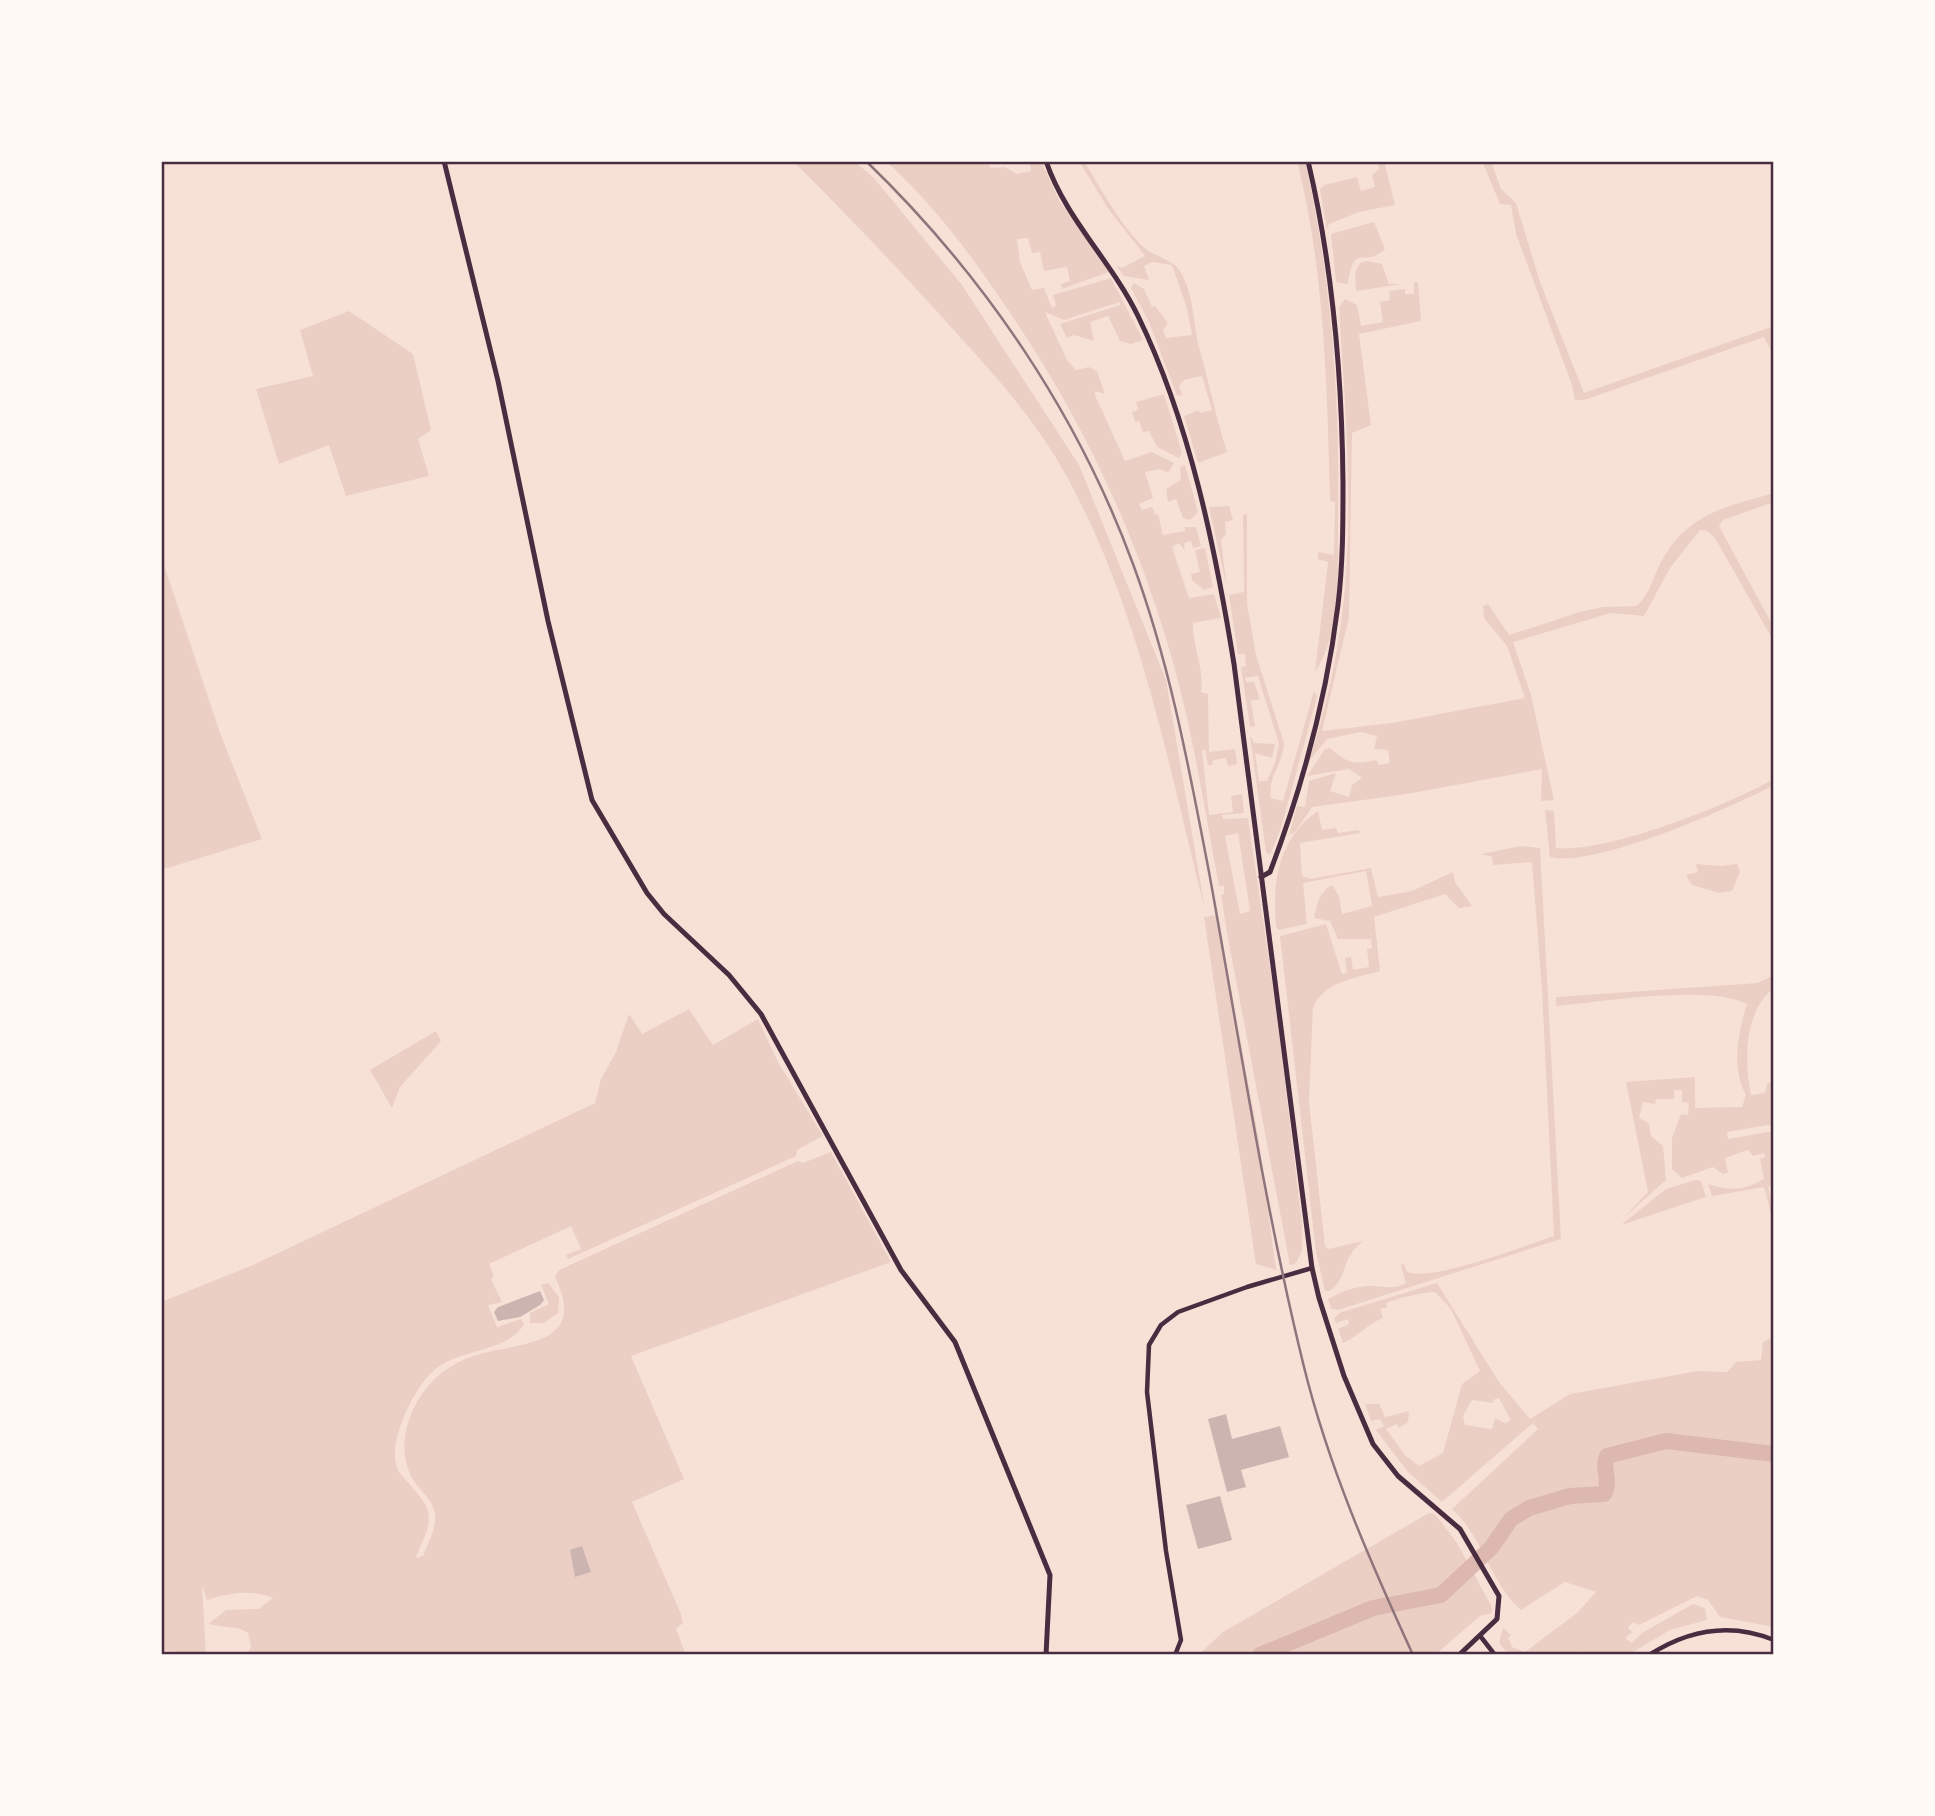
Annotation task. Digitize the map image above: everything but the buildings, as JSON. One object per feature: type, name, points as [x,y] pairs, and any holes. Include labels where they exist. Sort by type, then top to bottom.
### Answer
[{"type":"street","points":[[444,161],[498,381],[548,621],[592,800],[647,893],[671,921],[729,975],[761,1014],[901,1270],[955,1342],[1050,1575],[1045,1655]]},
{"type":"street","points":[[1046,161],[1068,207],[1133,306],[1150,342],[1182,437],[1225,608],[1286,1048],[1312,1268],[1344,1376],[1369,1437],[1398,1476],[1460,1529],[1499,1596],[1497,1619],[1459,1655]]},
{"type":"street","points":[[1261,877],[1270,872],[1283,837],[1318,712],[1336,620],[1342,564],[1342,434],[1336,330],[1328,255],[1308,161]]},
{"type":"street","points":[[1175,1655],[1181,1640],[1166,1551],[1147,1392],[1149,1345],[1161,1325],[1178,1312],[1247,1287],[1312,1268]]},
{"type":"street","points":[[1649,1655],[1682,1637],[1715,1630],[1746,1631],[1774,1640]]},
{"type":"street","points":[[1481,1637],[1495,1655]]},
{"type":"shaded area","points":[[793,161],[854,161],[874,178],[962,285],[1079,465],[1166,680],[1205,910],[1164,744],[1133,634],[1114,580],[1067,477],[1042,436],[998,379],[892,263]]},
{"type":"shaded area","points":[[886,161],[987,161],[991,168],[1005,167],[1017,174],[1031,171],[1029,161],[1041,161],[1059,200],[1109,272],[1062,289],[1061,284],[1070,281],[1067,267],[1044,271],[1040,252],[1032,253],[1028,238],[1017,239],[1020,262],[1032,290],[1044,288],[1052,308],[1056,305],[1053,295],[1111,278],[1143,340],[1131,344],[1120,341],[1108,316],[1090,322],[1094,341],[1074,335],[1067,338],[1060,324],[1120,305],[1120,302],[1064,320],[1045,312],[1067,360],[1076,370],[1089,367],[1097,371],[1105,394],[1095,391],[1095,395],[1125,461],[1152,452],[1174,463],[1168,473],[1160,469],[1145,472],[1153,498],[1139,504],[1142,510],[1152,507],[1155,512],[1153,515],[1158,514],[1163,535],[1185,531],[1185,527],[1196,527],[1201,546],[1193,548],[1191,541],[1184,543],[1185,551],[1179,543],[1172,547],[1189,598],[1214,594],[1221,618],[1193,623],[1201,692],[1208,694],[1209,752],[1235,749],[1237,764],[1228,766],[1226,758],[1213,760],[1212,765],[1208,765],[1205,750],[1202,750],[1209,815],[1233,812],[1231,796],[1242,794],[1244,813],[1222,815],[1223,819],[1248,818],[1277,1015],[1302,1224],[1302,1251],[1296,1263],[1290,1265],[1227,933],[1221,895],[1224,894],[1224,886],[1219,886],[1186,714],[1172,659],[1136,552],[1090,449],[1035,351],[963,247]],"holes":[[[1238,833],[1250,911],[1240,914],[1225,836]]]},
{"type":"shaded area","points":[[1079,161],[1084,161],[1117,215],[1141,245],[1172,263],[1180,271],[1189,291],[1198,344],[1227,452],[1198,463],[1184,416],[1198,410],[1200,413],[1212,410],[1202,376],[1184,380],[1179,386],[1182,395],[1177,396],[1149,322],[1131,288],[1134,283],[1144,289],[1152,307],[1155,306],[1168,323],[1163,330],[1166,338],[1192,335],[1186,305],[1172,265],[1152,262],[1144,266],[1149,280],[1124,276],[1116,265],[1122,268],[1145,256],[1107,207]]},
{"type":"shaded area","points":[[1297,161],[1305,161],[1322,250],[1336,385],[1337,599],[1330,638],[1315,672],[1328,562],[1318,559],[1318,552],[1334,555],[1335,502],[1330,501],[1326,373],[1319,287],[1314,245]]},
{"type":"shaded area","points":[[1377,161],[1384,161],[1395,205],[1359,212],[1329,224],[1327,230],[1320,190],[1324,185],[1357,177],[1361,191],[1375,187],[1372,175],[1379,169]]},
{"type":"shaded area","points":[[1482,161],[1491,161],[1501,189],[1516,203],[1540,282],[1584,393],[1774,326],[1774,356],[1764,337],[1584,400],[1575,400],[1572,385],[1516,234],[1511,205],[1500,204]]},
{"type":"shaded area","points":[[1374,222],[1385,249],[1371,257],[1357,259],[1350,271],[1348,284],[1336,282],[1331,234]]},
{"type":"shaded area","points":[[1367,261],[1382,264],[1389,284],[1402,284],[1356,291],[1355,272],[1360,263]]},
{"type":"shaded area","points":[[1414,282],[1418,282],[1421,321],[1359,334],[1371,425],[1352,433],[1349,617],[1322,731],[1392,723],[1525,698],[1507,646],[1484,618],[1483,606],[1488,604],[1509,635],[1580,612],[1603,607],[1637,606],[1671,547],[1694,523],[1723,509],[1774,493],[1774,502],[1723,520],[1719,526],[1774,628],[1774,642],[1715,538],[1706,530],[1700,530],[1670,568],[1644,616],[1611,613],[1513,642],[1531,695],[1554,800],[1541,801],[1542,769],[1407,794],[1312,807],[1295,832],[1289,835],[1297,806],[1305,807],[1309,781],[1336,773],[1330,791],[1349,797],[1352,785],[1362,778],[1349,769],[1307,776],[1325,749],[1330,748],[1351,762],[1376,760],[1379,765],[1390,763],[1388,750],[1374,749],[1377,736],[1361,732],[1327,739],[1309,761],[1333,671],[1346,577],[1348,461],[1339,307],[1345,299],[1357,305],[1361,326],[1383,322],[1380,302],[1390,300],[1389,291],[1405,289],[1405,294],[1414,294]]},
{"type":"shaded area","points":[[349,311],[413,354],[431,430],[418,439],[429,476],[346,496],[329,445],[279,464],[256,389],[313,376],[300,330]]},
{"type":"shaded area","points":[[1164,394],[1182,453],[1179,458],[1157,447],[1149,431],[1143,432],[1139,421],[1135,422],[1132,412],[1138,410],[1136,402]]},
{"type":"shaded area","points":[[1185,465],[1198,512],[1190,520],[1183,518],[1176,499],[1168,502],[1166,489],[1181,480],[1180,467]]},
{"type":"shaded area","points":[[1229,506],[1233,520],[1225,522],[1226,534],[1221,540],[1227,589],[1209,507]]},
{"type":"shaded area","points":[[1247,514],[1247,604],[1256,655],[1284,743],[1271,783],[1271,798],[1283,801],[1314,691],[1317,697],[1281,828],[1270,855],[1266,852],[1250,736],[1254,743],[1275,744],[1272,758],[1255,753],[1259,781],[1267,781],[1279,744],[1258,676],[1245,678],[1246,682],[1254,682],[1260,699],[1251,701],[1255,726],[1250,727],[1241,667],[1246,666],[1245,654],[1238,654],[1229,595],[1244,592],[1243,515]]},
{"type":"shaded area","points":[[1205,548],[1213,587],[1204,590],[1192,580],[1191,574],[1200,572],[1195,550]]},
{"type":"shaded area","points":[[161,556],[220,733],[262,839],[161,870]]},
{"type":"shaded area","points":[[1774,779],[1774,785],[1754,795],[1663,834],[1598,854],[1571,858],[1550,857],[1545,810],[1554,811],[1556,848],[1578,848],[1636,835],[1699,814]]},
{"type":"shaded area","points":[[1318,811],[1322,830],[1336,828],[1338,833],[1359,830],[1360,833],[1300,843],[1302,876],[1310,879],[1371,868],[1378,897],[1412,891],[1453,872],[1455,882],[1472,906],[1459,908],[1445,894],[1374,917],[1380,971],[1341,982],[1324,992],[1313,1008],[1309,1102],[1325,1246],[1328,1249],[1363,1241],[1351,1255],[1340,1279],[1330,1291],[1325,1291],[1316,1252],[1280,936],[1326,924],[1342,974],[1347,973],[1345,958],[1351,957],[1353,970],[1369,967],[1367,949],[1372,948],[1371,939],[1338,939],[1330,921],[1314,918],[1321,895],[1332,885],[1339,896],[1342,914],[1372,906],[1366,871],[1303,883],[1307,924],[1279,930],[1276,927],[1275,893],[1280,862],[1294,834]]},
{"type":"shaded area","points":[[1521,846],[1540,848],[1561,1239],[1338,1310],[1331,1309],[1328,1299],[1349,1290],[1366,1286],[1393,1287],[1406,1283],[1401,1265],[1404,1264],[1407,1272],[1437,1272],[1479,1262],[1554,1236],[1542,990],[1532,862],[1493,865],[1492,857],[1481,854]]},
{"type":"shaded area","points":[[1696,864],[1737,864],[1740,872],[1732,891],[1719,893],[1692,885],[1686,875],[1698,872]]},
{"type":"shaded area","points":[[1217,915],[1259,1141],[1276,1270],[1256,1264],[1204,917]]},
{"type":"shaded area","points":[[1774,975],[1774,988],[1764,998],[1752,1023],[1747,1067],[1751,1095],[1765,1093],[1767,1084],[1774,1081],[1774,1124],[1727,1132],[1728,1139],[1774,1131],[1774,1185],[1768,1187],[1774,1213],[1771,1213],[1764,1187],[1712,1196],[1708,1184],[1736,1189],[1764,1179],[1760,1159],[1765,1157],[1764,1153],[1753,1156],[1748,1150],[1725,1158],[1728,1173],[1723,1174],[1713,1167],[1682,1178],[1672,1169],[1672,1138],[1681,1114],[1688,1115],[1689,1103],[1682,1102],[1682,1090],[1674,1090],[1674,1099],[1656,1099],[1655,1104],[1643,1102],[1639,1118],[1649,1123],[1651,1136],[1663,1146],[1666,1180],[1623,1218],[1648,1192],[1626,1082],[1695,1077],[1695,1108],[1742,1107],[1746,1095],[1741,1085],[1737,1062],[1741,1026],[1747,1004],[1729,998],[1682,995],[1556,1006],[1556,997],[1758,983]]},
{"type":"shaded area","points":[[689,1009],[713,1045],[758,1019],[778,1062],[823,1136],[797,1150],[796,1156],[568,1259],[566,1255],[581,1249],[571,1226],[489,1264],[494,1277],[491,1279],[502,1302],[488,1305],[497,1327],[521,1319],[524,1325],[504,1342],[453,1359],[430,1374],[416,1393],[402,1421],[395,1450],[400,1473],[420,1496],[428,1512],[427,1530],[416,1558],[423,1556],[433,1531],[435,1515],[430,1502],[409,1472],[404,1446],[414,1407],[434,1380],[445,1370],[465,1359],[532,1342],[557,1328],[563,1316],[563,1299],[555,1277],[559,1270],[798,1161],[803,1163],[831,1152],[891,1262],[631,1356],[684,1479],[632,1502],[681,1614],[683,1623],[676,1629],[686,1655],[247,1655],[251,1646],[248,1633],[241,1629],[208,1624],[226,1610],[259,1609],[273,1598],[240,1593],[207,1600],[202,1585],[206,1655],[161,1650],[161,1302],[253,1265],[595,1103],[601,1079],[616,1052],[629,1014],[642,1034]]},
{"type":"shaded area","points":[[436,1031],[441,1041],[400,1087],[392,1108],[370,1070]]},
{"type":"shaded area","points":[[1695,1180],[1701,1181],[1706,1197],[1621,1225],[1666,1189]]},
{"type":"shaded area","points":[[548,1283],[559,1297],[558,1313],[544,1323],[530,1323],[530,1313],[549,1304],[541,1285]]},
{"type":"shaded area","points":[[1437,1283],[1499,1382],[1530,1419],[1570,1394],[1698,1371],[1727,1372],[1736,1362],[1761,1360],[1763,1342],[1769,1339],[1774,1342],[1774,1627],[1720,1617],[1708,1600],[1697,1596],[1639,1625],[1634,1622],[1628,1627],[1632,1632],[1625,1638],[1632,1643],[1642,1633],[1693,1604],[1705,1608],[1707,1620],[1670,1630],[1628,1655],[1582,1655],[1580,1651],[1574,1655],[1507,1653],[1499,1643],[1503,1628],[1511,1635],[1508,1638],[1512,1647],[1525,1652],[1577,1613],[1596,1592],[1565,1582],[1521,1610],[1501,1587],[1472,1533],[1452,1509],[1538,1429],[1533,1423],[1442,1502],[1408,1472],[1376,1430],[1384,1426],[1380,1419],[1371,1421],[1365,1404],[1379,1404],[1385,1417],[1409,1411],[1408,1422],[1399,1428],[1397,1424],[1386,1429],[1405,1455],[1419,1466],[1443,1453],[1462,1384],[1480,1371],[1451,1309],[1435,1292],[1391,1301],[1386,1303],[1387,1307],[1380,1309],[1383,1318],[1343,1343],[1338,1329],[1349,1324],[1348,1319],[1336,1323],[1334,1319],[1339,1313]],"holes":[[[1499,1398],[1511,1420],[1505,1423],[1495,1418],[1492,1429],[1465,1425],[1463,1416],[1472,1400],[1494,1403],[1493,1400]]]},
{"type":"shaded area","points":[[1429,1513],[1435,1514],[1457,1543],[1492,1607],[1492,1613],[1480,1616],[1435,1655],[1198,1655],[1223,1632]]},
{"type":"waterway","points":[[1260,1655],[1373,1608],[1441,1595],[1491,1548],[1511,1519],[1529,1508],[1570,1496],[1604,1494],[1607,1484],[1607,1456],[1666,1441],[1774,1454]]},
{"type":"railway","points":[[866,161],[949,250],[1022,348],[1055,399],[1084,453],[1133,564],[1158,640],[1186,755],[1264,1182],[1304,1367],[1338,1478],[1413,1655]]}]
